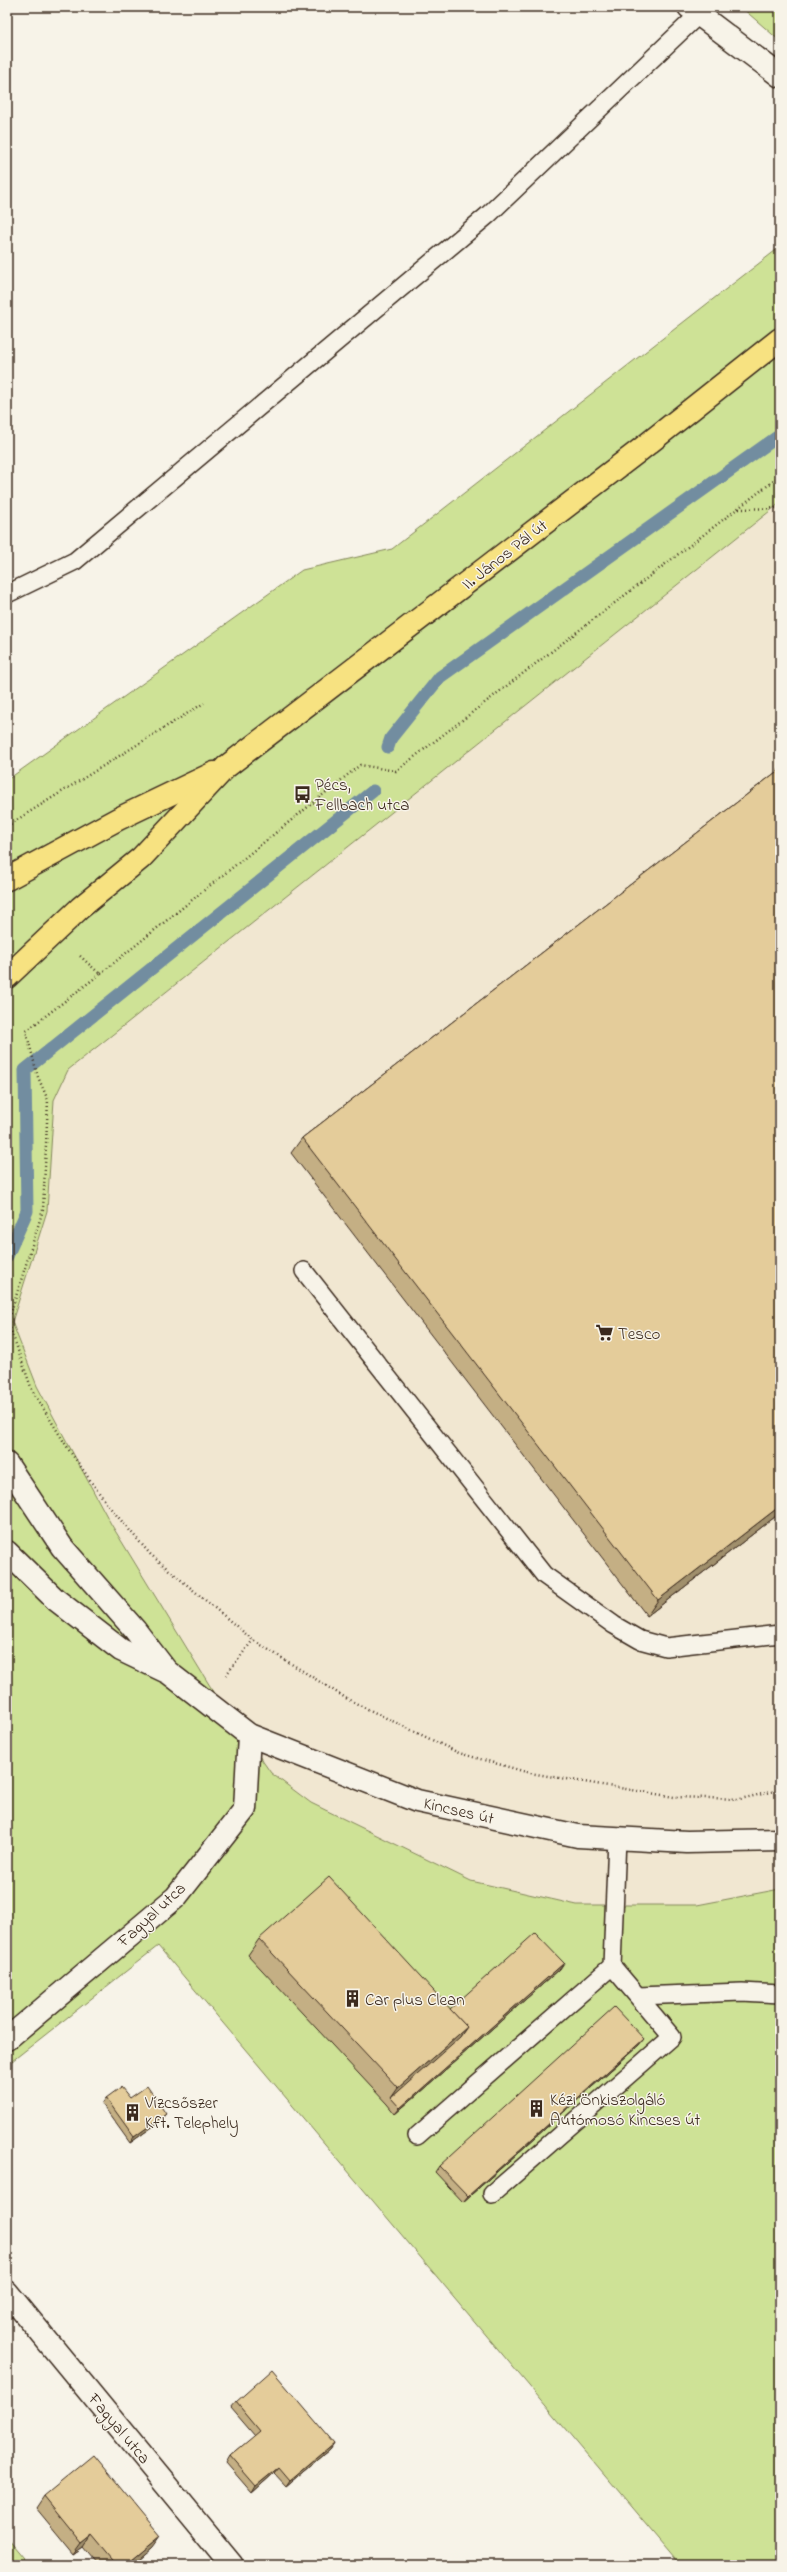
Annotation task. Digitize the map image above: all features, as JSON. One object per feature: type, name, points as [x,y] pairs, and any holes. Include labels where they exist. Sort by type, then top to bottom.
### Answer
[{"type":"main road","name":"II. János Pál út","points":[[226,767],[640,450],[780,338]]},
{"type":"main road","points":[[7,879],[118,819],[226,767]]},
{"type":"main road","points":[[7,977],[55,934],[80,908],[141,858],[226,767]]},
{"type":"street","points":[[693,11],[780,76]]},
{"type":"street","points":[[7,1464],[62,1547],[135,1630],[169,1673]]},
{"type":"street","points":[[7,1552],[55,1599],[121,1650],[169,1673]]},
{"type":"street","name":"Kincses út","points":[[169,1673],[249,1735],[417,1801],[578,1836],[687,1842],[780,1840]]},
{"type":"street","name":"Fagyal utca","points":[[7,2039],[176,1897],[245,1809],[249,1735]]},
{"type":"street","name":"Fagyal utca","points":[[7,2292],[232,2565]]},
{"type":"lane","points":[[7,594],[75,561],[488,214],[693,11]]},
{"type":"lane","points":[[304,1271],[544,1575],[614,1625],[640,1640],[666,1647],[780,1634]]},
{"type":"lane","points":[[492,2194],[672,2037],[612,1966],[617,1838]]},
{"type":"lane","points":[[417,2136],[612,1966]]},
{"type":"lane","points":[[638,1996],[742,1992],[780,1994]]},
{"type":"path","points":[[780,476],[396,771],[360,765],[100,974],[26,1031],[38,1077],[48,1100],[43,1210],[8,1322],[18,1356],[32,1390],[69,1450],[107,1504],[150,1554],[252,1640],[349,1700],[458,1753],[530,1773],[674,1797],[740,1799],[780,1790]]},
{"type":"path","points":[[738,508],[780,508]]},
{"type":"path","points":[[7,826],[204,703]]},
{"type":"path","points":[[55,934],[100,974]]},
{"type":"path","points":[[206,1701],[252,1640]]},
{"type":"shaded area","points":[[780,503],[780,1889],[697,1905],[577,1905],[471,1881],[311,1803],[271,1773],[210,1686],[111,1524],[37,1386],[12,1322],[47,1211],[54,1100],[68,1070]]},
{"type":"green space","points":[[741,7],[780,7],[780,41]]},
{"type":"green space","points":[[780,247],[780,503],[68,1070],[54,1100],[47,1211],[12,1322],[37,1386],[111,1524],[210,1686],[271,1773],[311,1803],[471,1881],[577,1905],[697,1905],[780,1889],[780,2565],[680,2565],[158,1946],[7,2065],[7,780],[302,570],[392,549]]},
{"type":"green space","points":[[7,2539],[29,2565],[7,2565]]},
{"type":"building","name":"Tesco","points":[[780,769],[780,1506],[658,1600],[302,1138]]},
{"type":"building","name":"Car plus Clean","points":[[329,1877],[467,2027],[398,2088],[259,1939]]},
{"type":"building","points":[[535,1933],[564,1963],[400,2108],[391,2098],[460,2037],[467,2027],[450,2009]]},
{"type":"building","name":"Kézi Önkiszolgáló Autómosó Kincses út","points":[[614,2007],[644,2039],[468,2196],[439,2166]]},
{"type":"building","name":"Vízcsőszer Kft. Telephely","points":[[147,2086],[166,2114],[134,2137],[106,2098],[121,2087],[130,2098]]},
{"type":"building","points":[[272,2370],[334,2443],[290,2480],[279,2467],[256,2486],[230,2456],[260,2431],[236,2402]]},
{"type":"building","points":[[94,2455],[161,2536],[126,2565],[117,2565],[92,2535],[82,2543],[44,2496]]},
{"type":"waterway","points":[[388,747],[391,738],[440,677],[780,435]]},
{"type":"waterway","points":[[7,1256],[27,1211],[25,1070],[373,791]]},
{"type":"place","name":"Pécs, Fellbach utca","points":[[302,794]]},
{"type":"place","name":"Tesco","points":[[605,1333]]},
{"type":"place","name":"Car plus Clean","points":[[352,1999]]},
{"type":"place","name":"Kézi Önkiszolgáló Autómosó Kincses út","points":[[537,2109]]},
{"type":"place","name":"Vízcsőszer Kft. Telephely","points":[[132,2112]]}]
